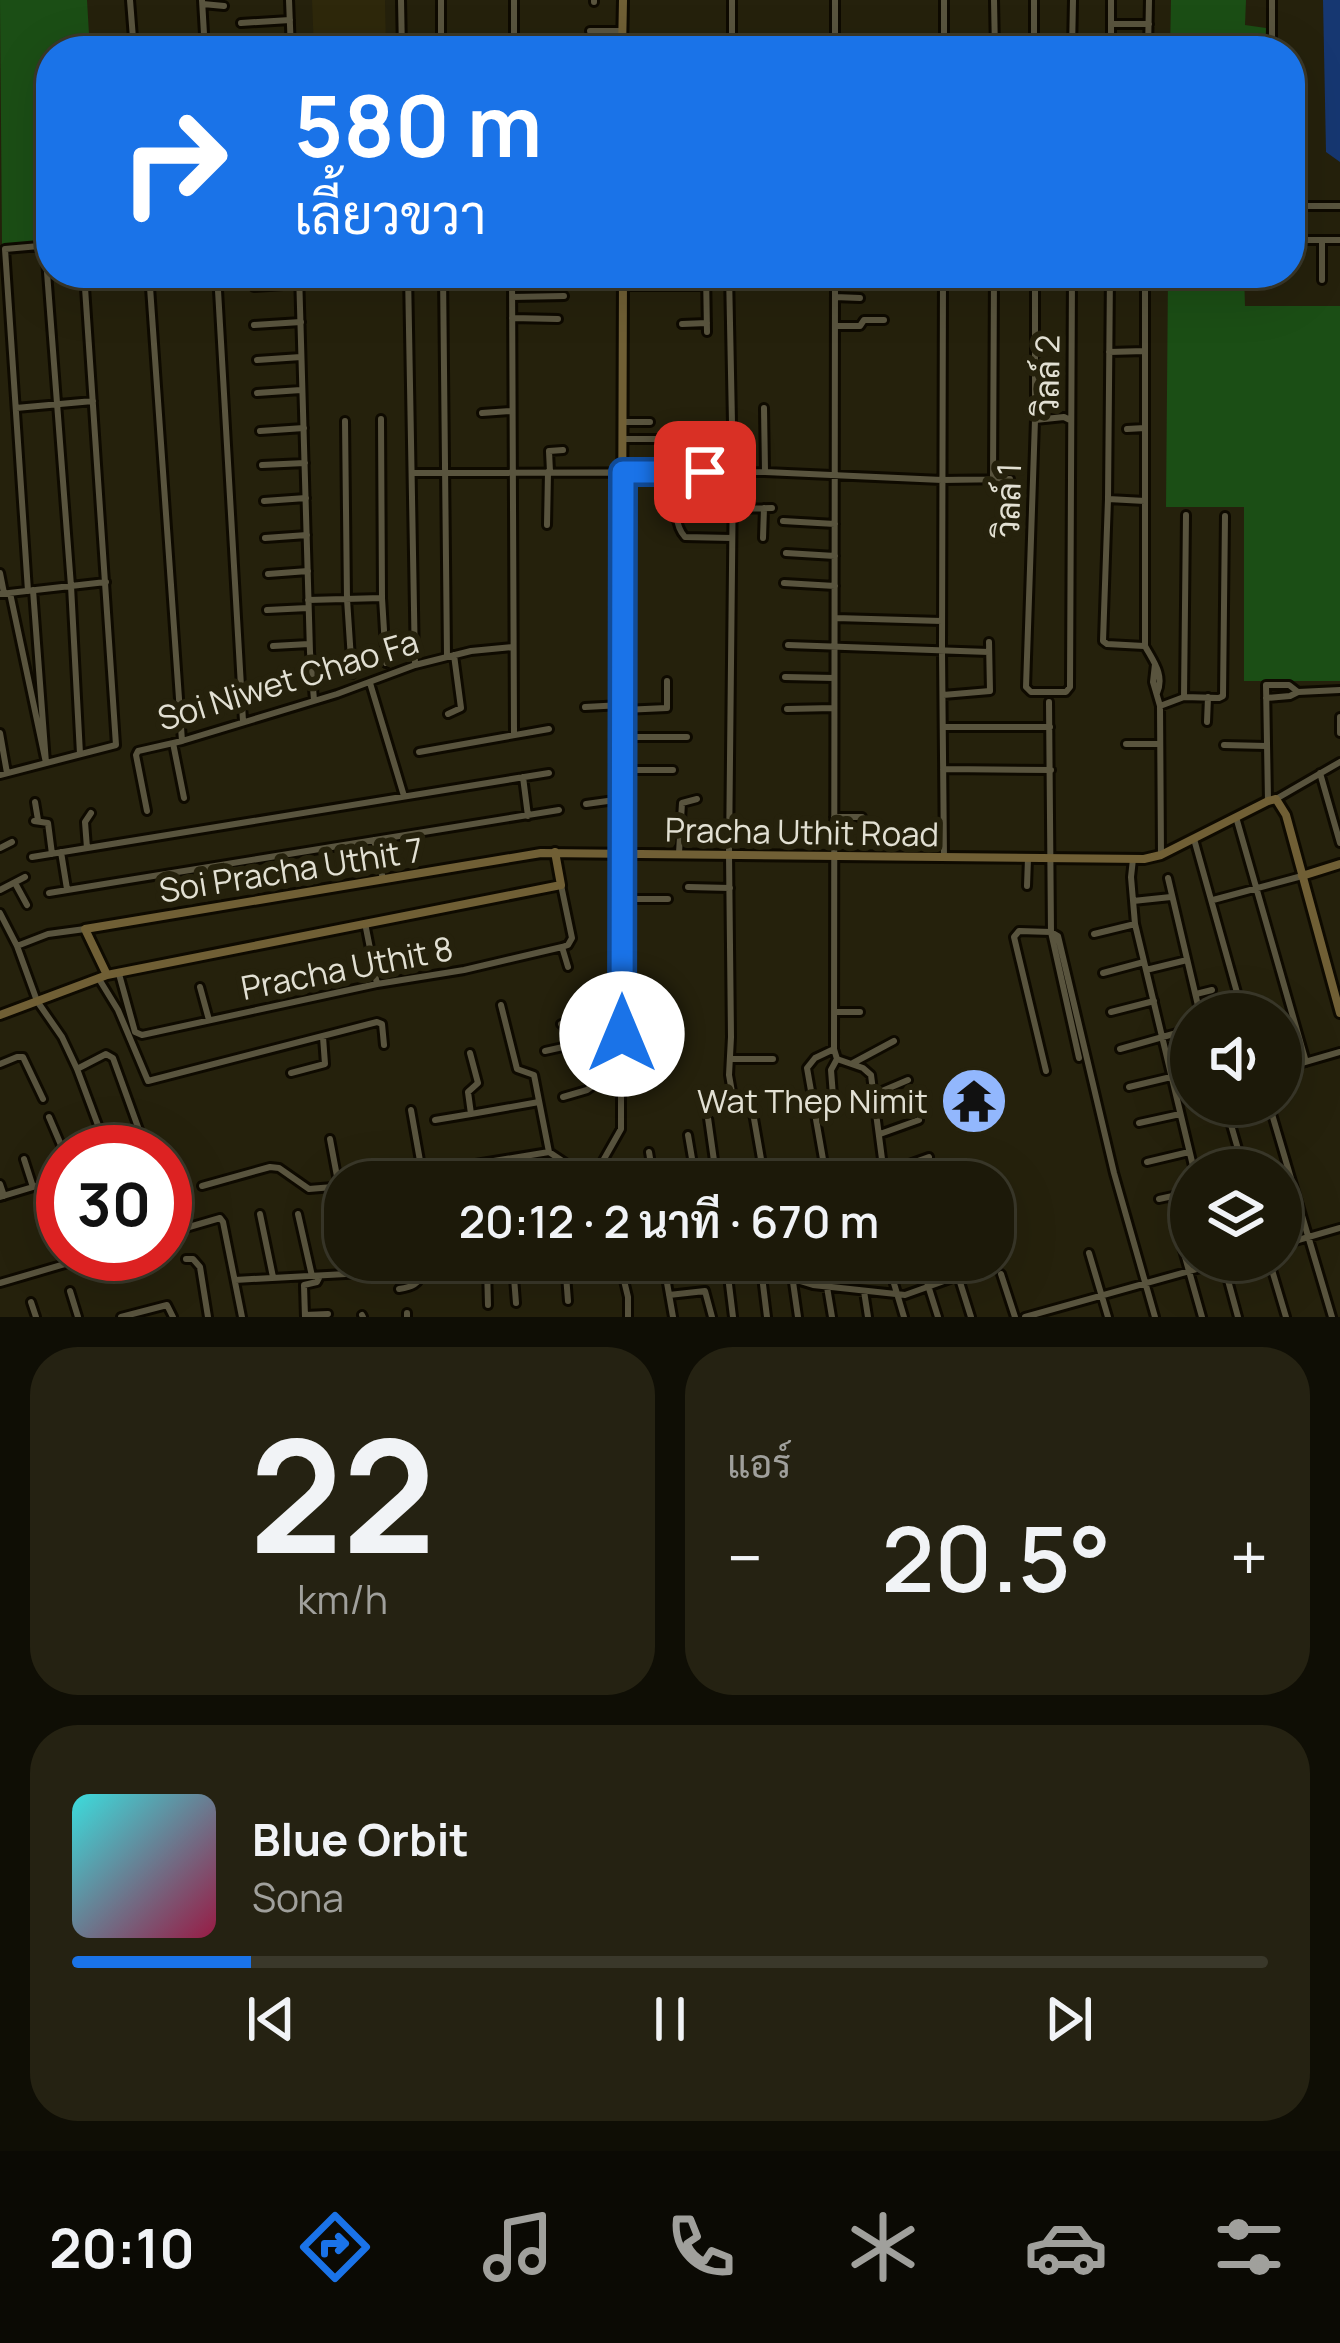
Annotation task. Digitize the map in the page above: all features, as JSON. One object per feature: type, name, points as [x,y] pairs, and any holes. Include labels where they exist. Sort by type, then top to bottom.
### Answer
[{"type":"street","points":[[130,0],[133,36]]},
{"type":"street","points":[[289,0],[291,36]]},
{"type":"street","points":[[400,0],[401,36]]},
{"type":"street","points":[[441,0],[441,36]]},
{"type":"street","points":[[514,0],[514,36]]},
{"type":"street","points":[[622,0],[622,36]]},
{"type":"street","points":[[732,0],[732,36]]},
{"type":"street","points":[[835,0],[835,36]]},
{"type":"street","points":[[944,0],[944,36]]},
{"type":"street","points":[[994,0],[994,36]]},
{"type":"street","points":[[1034,0],[1034,36]]},
{"type":"street","points":[[1072,36],[1073,0]]},
{"type":"street","points":[[1111,36],[1112,0]]},
{"type":"street","points":[[1148,36],[1149,0]]},
{"type":"street","points":[[1272,0],[1272,36]]},
{"type":"street","points":[[204,36],[202,2],[224,6]]},
{"type":"street","points":[[241,23],[290,20]]},
{"type":"street","points":[[1111,24],[1148,24]]},
{"type":"street","points":[[590,31],[622,31]]},
{"type":"street","points":[[1305,206],[1340,206]]},
{"type":"street","points":[[1305,240],[1340,240]]},
{"type":"street","points":[[1322,240],[1322,280]]},
{"type":"street","points":[[36,247],[5,249],[4,300],[46,763]]},
{"type":"street","points":[[50,288],[80,754]]},
{"type":"street","points":[[0,733],[3,774],[116,745],[85,288]]},
{"type":"street","points":[[150,288],[184,798]]},
{"type":"street","points":[[219,288],[243,721]]},
{"type":"street","points":[[300,288],[314,700]]},
{"type":"street","points":[[408,288],[415,665]]},
{"type":"street","points":[[443,288],[450,656],[461,708],[448,714]]},
{"type":"street","points":[[512,288],[514,736]]},
{"type":"street","points":[[603,1161],[621,1129],[623,288]]},
{"type":"street","points":[[682,324],[707,328],[706,288]]},
{"type":"street","points":[[729,288],[732,1092]]},
{"type":"street","points":[[834,1109],[835,288]]},
{"type":"street","points":[[943,288],[944,857]]},
{"type":"street","points":[[993,479],[994,288]]},
{"type":"street","name":"วิลล์ 1","points":[[1035,288],[1026,687],[1031,692],[1066,692]]},
{"type":"street","name":"วิลล์ 2","points":[[1066,692],[1070,687],[1072,288]]},
{"type":"street","points":[[1110,288],[1103,641],[1145,646]]},
{"type":"street","points":[[1145,288],[1145,646],[1158,668],[1160,688],[1156,693],[1161,855]]},
{"type":"street","points":[[512,297],[564,296]]},
{"type":"street","points":[[835,297],[860,298]]},
{"type":"street","points":[[512,318],[557,319]]},
{"type":"street","points":[[835,326],[884,320]]},
{"type":"street","points":[[254,325],[301,322]]},
{"type":"street","points":[[1109,352],[1145,351]]},
{"type":"street","points":[[257,360],[302,357]]},
{"type":"street","points":[[257,393],[303,390]]},
{"type":"street","points":[[16,408],[93,400]]},
{"type":"street","points":[[764,407],[765,472]]},
{"type":"street","points":[[482,413],[511,411]]},
{"type":"street","points":[[1035,420],[1064,417],[1070,421]]},
{"type":"street","points":[[381,419],[386,663]]},
{"type":"street","points":[[345,421],[352,674]]},
{"type":"street","points":[[623,422],[650,422]]},
{"type":"street","points":[[260,431],[304,428]]},
{"type":"street","points":[[1127,429],[1145,428]]},
{"type":"street","points":[[623,439],[658,439]]},
{"type":"street","points":[[547,525],[549,452],[563,450]]},
{"type":"street","points":[[262,465],[305,463]]},
{"type":"street","points":[[677,472],[680,535],[732,538]]},
{"type":"street","points":[[414,473],[765,472],[1010,479]]},
{"type":"street","points":[[264,501],[306,498]]},
{"type":"street","points":[[1108,499],[1145,501]]},
{"type":"street","points":[[732,509],[768,508],[764,538]]},
{"type":"street","points":[[1184,697],[1186,515]]},
{"type":"street","points":[[1160,706],[1184,697],[1222,696],[1225,516]]},
{"type":"street","points":[[783,521],[835,524]]},
{"type":"street","points":[[265,538],[307,535]]},
{"type":"street","points":[[786,553],[835,556]]},
{"type":"street","points":[[268,574],[308,571]]},
{"type":"street","points":[[0,573],[46,763]]},
{"type":"street","points":[[4,593],[106,582]]},
{"type":"street","points":[[784,583],[835,586]]},
{"type":"street","points":[[267,610],[382,598]]},
{"type":"street","points":[[835,617],[942,621]]},
{"type":"street","points":[[943,694],[990,691],[989,642]]},
{"type":"street","points":[[273,646],[309,644]]},
{"type":"street","points":[[788,645],[989,652]]},
{"type":"street","name":"Soi Niwet Chao Fa","points":[[146,811],[136,755],[142,749],[314,700],[415,665],[513,647]]},
{"type":"street","points":[[785,677],[834,678]]},
{"type":"street","points":[[585,706],[667,708],[667,681]]},
{"type":"street","points":[[370,682],[404,796]]},
{"type":"street","points":[[1298,692],[1289,685],[1266,685],[1272,800],[1286,815],[1340,1012]]},
{"type":"street","points":[[1266,698],[1340,690]]},
{"type":"street","points":[[1207,722],[1208,697]]},
{"type":"street","points":[[1049,702],[1051,932],[1078,1058]]},
{"type":"street","points":[[787,709],[834,708]]},
{"type":"street","points":[[1340,717],[1340,733]]},
{"type":"street","points":[[943,727],[1050,727]]},
{"type":"street","points":[[419,752],[549,729]]},
{"type":"street","points":[[622,737],[687,737]]},
{"type":"street","points":[[1126,744],[1160,744]]},
{"type":"street","points":[[1224,745],[1266,746]]},
{"type":"street","points":[[1272,800],[1340,762]]},
{"type":"street","points":[[944,769],[1051,770]]},
{"type":"street","points":[[622,770],[673,770]]},
{"type":"street","points":[[32,857],[549,773]]},
{"type":"street","points":[[1320,773],[1340,843]]},
{"type":"street","points":[[524,777],[528,815]]},
{"type":"street","points":[[586,805],[622,799]]},
{"type":"street","points":[[679,853],[682,803],[697,799]]},
{"type":"street","name":"Pracha Uthit Road","points":[[555,852],[1134,862],[1161,855],[1272,800]]},
{"type":"street","points":[[35,802],[36,820],[48,823],[67,889]]},
{"type":"street","points":[[49,893],[559,810]]},
{"type":"street","points":[[87,848],[85,822],[91,813]]},
{"type":"street","points":[[1236,816],[1306,1062]]},
{"type":"street","points":[[834,817],[862,817]]},
{"type":"street","points":[[1194,838],[1237,993]]},
{"type":"street","points":[[374,840],[383,879]]},
{"type":"street","points":[[0,848],[12,842]]},
{"type":"street","points":[[555,852],[572,938],[562,947],[568,967]]},
{"type":"street","name":"Soi Pracha Uthit 7","points":[[85,928],[555,852]]},
{"type":"street","points":[[1027,886],[1028,858]]},
{"type":"street","points":[[1134,862],[1135,924],[1170,1072]]},
{"type":"street","points":[[1212,901],[1340,864]]},
{"type":"street","points":[[0,890],[25,877]]},
{"type":"street","points":[[1168,878],[1196,993]]},
{"type":"street","points":[[15,883],[27,904]]},
{"type":"street","points":[[0,1015],[103,977],[561,885]]},
{"type":"street","points":[[688,887],[730,888]]},
{"type":"street","points":[[1133,901],[1172,896]]},
{"type":"street","points":[[622,899],[668,899]]},
{"type":"street","points":[[0,913],[37,1001],[62,1036],[99,1125]]},
{"type":"street","points":[[365,923],[377,984]]},
{"type":"street","points":[[1094,934],[1135,924]]},
{"type":"street","points":[[17,946],[48,934],[85,928],[148,1081],[380,1022],[384,1045]]},
{"type":"street","points":[[1046,1071],[1014,934],[1019,931],[1051,932],[1060,941],[1114,1173],[1155,1317]]},
{"type":"street","name":"Pracha Uthit 8","points":[[119,974],[138,1034],[562,947]]},
{"type":"street","points":[[1103,973],[1187,960]]},
{"type":"street","points":[[200,987],[208,1020]]},
{"type":"street","points":[[1200,993],[1212,990]]},
{"type":"street","points":[[1112,1012],[1154,1001]]},
{"type":"street","points":[[501,1005],[517,1069],[533,1073],[550,1152],[563,1161]]},
{"type":"street","points":[[560,1024],[622,1011]]},
{"type":"street","points":[[834,1012],[860,1012]]},
{"type":"street","points":[[545,1052],[622,1034]]},
{"type":"street","points":[[1120,1049],[1170,1035]]},
{"type":"street","points":[[291,1073],[325,1064],[323,1036]]},
{"type":"street","points":[[853,1063],[894,1041]]},
{"type":"street","points":[[822,1161],[807,1068],[834,1048]]},
{"type":"street","points":[[1302,1063],[1340,1052]]},
{"type":"street","points":[[470,1053],[478,1083],[468,1092],[471,1114]]},
{"type":"street","points":[[77,1069],[106,1054],[113,1058],[137,1125]]},
{"type":"street","points":[[0,1064],[23,1058],[43,1099]]},
{"type":"street","points":[[731,1059],[773,1059]]},
{"type":"street","points":[[837,1059],[868,1071],[883,1161]]},
{"type":"street","points":[[563,1096],[587,1090],[622,1064]]},
{"type":"street","points":[[1130,1087],[1170,1077]]},
{"type":"street","points":[[875,1094],[908,1080]]},
{"type":"street","points":[[435,1120],[539,1102]]},
{"type":"street","points":[[752,1107],[761,1161]]},
{"type":"street","points":[[411,1110],[416,1161]]},
{"type":"street","points":[[1139,1124],[1170,1116]]},
{"type":"street","points":[[50,1117],[53,1125]]},
{"type":"street","points":[[708,1118],[714,1161]]},
{"type":"street","points":[[880,1134],[919,1120]]},
{"type":"street","points":[[1275,1125],[1332,1317]]},
{"type":"street","points":[[688,1135],[692,1161]]},
{"type":"street","points":[[330,1139],[336,1161]]},
{"type":"street","points":[[498,1161],[550,1152]]},
{"type":"street","points":[[650,1152],[651,1161]]},
{"type":"street","points":[[526,1156],[527,1161]]},
{"type":"street","points":[[920,1161],[929,1157]]},
{"type":"street","points":[[1147,1162],[1170,1157]]},
{"type":"street","points":[[24,1159],[33,1187]]},
{"type":"street","points":[[202,1186],[270,1167],[309,1189],[324,1188]]},
{"type":"street","points":[[0,1184],[2,1196],[36,1186]]},
{"type":"street","points":[[1159,1199],[1170,1197]]},
{"type":"street","points":[[260,1214],[273,1277]]},
{"type":"street","points":[[298,1214],[317,1282],[304,1286],[305,1316],[328,1314]]},
{"type":"street","points":[[192,1225],[220,1218],[242,1317]]},
{"type":"street","points":[[1302,1239],[1340,1228]]},
{"type":"street","points":[[1089,1253],[1108,1317]]},
{"type":"street","points":[[192,1260],[200,1268],[208,1317]]},
{"type":"street","points":[[0,1283],[36,1272]]},
{"type":"street","points":[[236,1280],[324,1276]]},
{"type":"street","points":[[1025,1317],[1059,1313],[1170,1278]]},
{"type":"street","points":[[399,1289],[418,1281]]},
{"type":"street","points":[[487,1281],[488,1305]]},
{"type":"street","points":[[514,1281],[516,1303]]},
{"type":"street","points":[[567,1281],[568,1301]]},
{"type":"street","points":[[624,1281],[628,1317]]},
{"type":"street","points":[[666,1281],[673,1317]]},
{"type":"street","points":[[728,1281],[733,1317]]},
{"type":"street","points":[[762,1281],[767,1317]]},
{"type":"street","points":[[795,1281],[798,1317]]},
{"type":"street","points":[[802,1281],[897,1295],[944,1281]]},
{"type":"street","points":[[892,1281],[904,1317]]},
{"type":"street","points":[[926,1281],[938,1317]]},
{"type":"street","points":[[959,1281],[970,1317]]},
{"type":"street","points":[[1003,1281],[1015,1317]]},
{"type":"street","points":[[1192,1281],[1202,1317]]},
{"type":"street","points":[[1230,1281],[1238,1317]]},
{"type":"street","points":[[1275,1281],[1286,1317]]},
{"type":"street","points":[[827,1287],[832,1317]]},
{"type":"street","points":[[70,1291],[78,1317]]},
{"type":"street","points":[[669,1295],[705,1291],[712,1317]]},
{"type":"street","points":[[864,1291],[868,1317]]},
{"type":"street","points":[[31,1303],[36,1317]]},
{"type":"street","points":[[121,1317],[166,1305],[173,1317]]},
{"type":"shaded area","points":[[312,0],[385,0],[386,36],[313,36]]},
{"type":"green space","points":[[0,0],[87,0],[89,36],[36,36],[36,242],[2,244]]},
{"type":"green space","points":[[1171,0],[1246,0],[1245,25],[1266,28],[1266,36],[1170,36]]},
{"type":"green space","points":[[1168,288],[1244,288],[1245,306],[1340,306],[1340,681],[1244,681],[1244,507],[1166,507]]},
{"type":"water","points":[[1323,0],[1340,0],[1340,162],[1326,152]]},
{"type":"place","name":"Wat Thep Nimit","points":[[974,1101]]},
{"type":"route","points":[[622,1034],[623,472],[705,472]]}]
